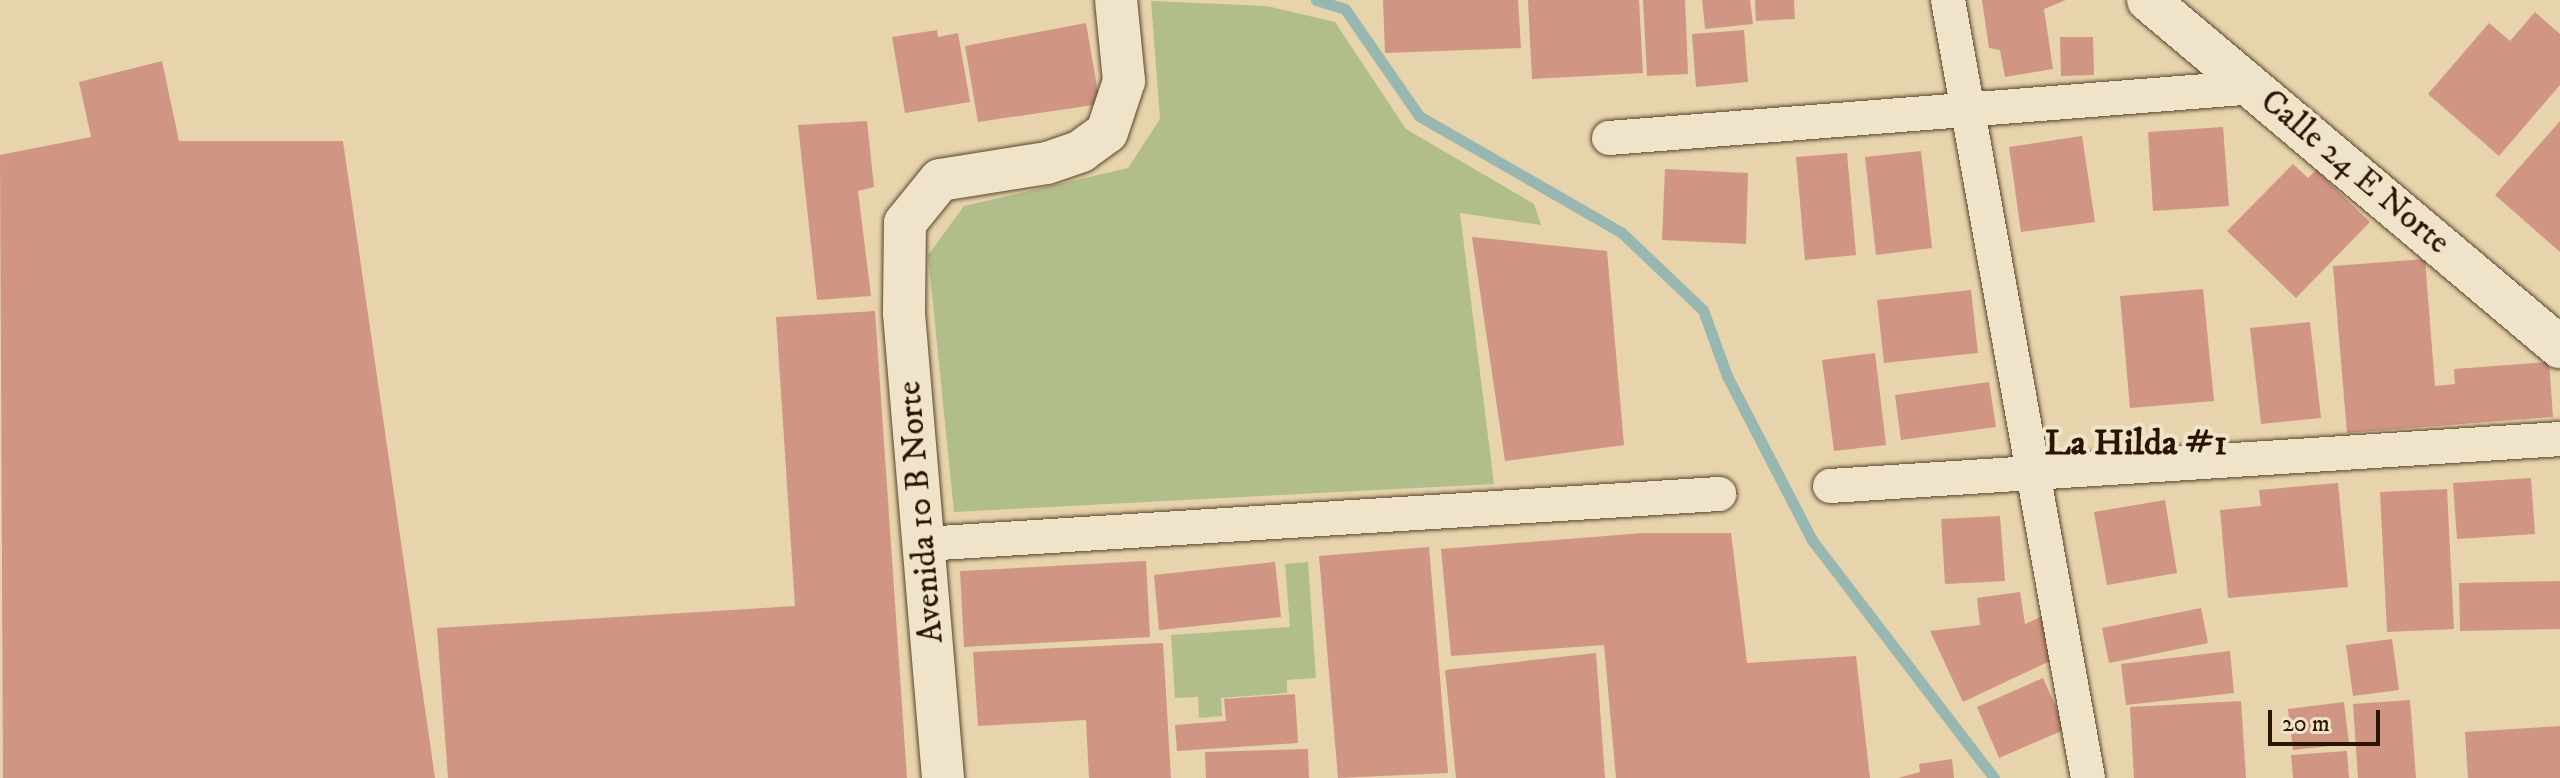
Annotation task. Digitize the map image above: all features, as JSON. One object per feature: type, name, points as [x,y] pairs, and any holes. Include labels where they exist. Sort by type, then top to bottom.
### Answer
[{"type":"street","points":[[1948,0],[2029,473],[2088,778]]},
{"type":"street","name":"Calle 24 E Norte","points":[[2148,0],[2560,347]]},
{"type":"street","name":"Avenida 10 B Norte","points":[[943,778],[900,246],[905,223],[930,185],[1047,163],[1098,141],[1122,104],[1118,17]]},
{"type":"street","points":[[1609,138],[2255,87]]},
{"type":"street","points":[[1830,486],[2560,439]]},
{"type":"street","points":[[924,544],[1719,494]]},
{"type":"green space","points":[[1151,1],[1267,6],[1335,22],[1406,129],[1534,204],[1541,225],[1460,213],[1494,484],[954,512],[928,255],[964,206],[1128,168],[1160,119]]},
{"type":"green space","points":[[1308,562],[1316,678],[1287,680],[1287,693],[1221,698],[1222,716],[1199,718],[1198,697],[1175,698],[1171,635],[1290,627],[1285,564]]},
{"type":"building","points":[[1383,0],[1518,0],[1521,48],[1385,53]]},
{"type":"building","points":[[1528,0],[1639,0],[1643,73],[1532,79]]},
{"type":"building","points":[[1643,0],[1685,0],[1688,74],[1647,76]]},
{"type":"building","points":[[1702,0],[1750,0],[1753,24],[1705,29]]},
{"type":"building","points":[[1755,0],[1794,0],[1795,19],[1756,21]]},
{"type":"building","points":[[1982,0],[2066,0],[2044,9],[2053,69],[2005,77],[2000,50],[1989,48]]},
{"type":"building","points":[[2535,12],[2560,34],[2560,85],[2499,156],[2428,94],[2489,23],[2510,41]]},
{"type":"building","points":[[1086,23],[1100,104],[978,122],[965,46]]},
{"type":"building","points":[[937,30],[938,37],[958,33],[970,102],[905,113],[892,37]]},
{"type":"building","points":[[1744,30],[1748,82],[1696,87],[1692,34]]},
{"type":"building","points":[[2060,37],[2093,37],[2094,75],[2061,76]]},
{"type":"building","points":[[162,61],[179,141],[343,141],[435,778],[3,778],[0,155],[91,137],[79,82]]},
{"type":"building","points":[[867,121],[874,187],[858,191],[871,296],[817,300],[798,125]]},
{"type":"building","points":[[2560,121],[2560,252],[2495,195]]},
{"type":"building","points":[[2223,127],[2229,206],[2153,211],[2148,132]]},
{"type":"building","points":[[2082,136],[2095,222],[2021,232],[2009,147]]},
{"type":"building","points":[[1921,151],[1932,248],[1876,255],[1865,157]]},
{"type":"building","points":[[1847,153],[1856,255],[1805,260],[1796,157]]},
{"type":"building","points":[[2293,164],[2308,178],[2316,170],[2370,222],[2296,298],[2227,231]]},
{"type":"building","points":[[1665,169],[1748,173],[1746,244],[1662,240]]},
{"type":"building","points":[[1472,237],[1607,251],[1624,445],[1505,461]]},
{"type":"building","points":[[2425,259],[2435,386],[2455,384],[2454,369],[2549,362],[2553,417],[2347,433],[2333,266]]},
{"type":"building","points":[[2203,289],[2214,401],[2130,408],[2120,296]]},
{"type":"building","points":[[1971,290],[1978,353],[1884,363],[1877,300]]},
{"type":"building","points":[[875,311],[907,778],[448,778],[437,628],[795,606],[776,317]]},
{"type":"building","points":[[2310,322],[2321,418],[2261,424],[2250,328]]},
{"type":"building","points":[[1875,353],[1886,445],[1834,451],[1822,360]]},
{"type":"building","points":[[1989,382],[1996,427],[1901,440],[1895,395]]},
{"type":"building","points":[[2531,478],[2535,534],[2457,539],[2453,483]]},
{"type":"building","points":[[2338,483],[2348,587],[2228,598],[2220,510],[2261,506],[2259,490]]},
{"type":"building","points":[[2447,489],[2454,629],[2387,632],[2380,492]]},
{"type":"building","points":[[2165,500],[2177,573],[2107,585],[2094,512]]},
{"type":"building","points":[[2000,516],[2005,581],[1945,584],[1941,519]]},
{"type":"building","points":[[1643,533],[1731,533],[1747,663],[1856,656],[1870,778],[1616,778],[1604,645],[1451,656],[1441,549]]},
{"type":"building","points":[[1429,547],[1448,773],[1338,778],[1319,556]]},
{"type":"building","points":[[1146,561],[1150,637],[964,647],[960,571]]},
{"type":"building","points":[[1275,562],[1281,617],[1159,630],[1154,575]]},
{"type":"building","points":[[2560,581],[2560,629],[2460,631],[2459,583]]},
{"type":"building","points":[[2020,592],[2025,624],[2045,615],[2054,659],[1963,702],[1930,631],[1980,625],[1977,598]]},
{"type":"building","points":[[2201,608],[2208,643],[2109,663],[2102,628]]},
{"type":"building","points":[[2392,639],[2399,690],[2353,696],[2346,645]]},
{"type":"building","points":[[1163,643],[1171,778],[1089,778],[1086,720],[978,726],[973,652]]},
{"type":"building","points":[[2230,651],[2234,693],[2126,705],[2121,664]]},
{"type":"building","points":[[1596,653],[1605,778],[1456,778],[1445,670]]},
{"type":"building","points":[[2043,678],[2066,729],[1999,758],[1977,707]]},
{"type":"building","points":[[1295,694],[1298,743],[1177,751],[1175,725],[1226,721],[1224,699]]},
{"type":"building","points":[[2410,700],[2416,778],[2358,778],[2353,704]]},
{"type":"building","points":[[2241,701],[2246,778],[2134,778],[2130,707]]},
{"type":"building","points":[[2344,702],[2349,744],[2293,750],[2288,709]]},
{"type":"building","points":[[2560,726],[2560,778],[2468,778],[2465,732]]},
{"type":"building","points":[[1308,749],[1309,778],[1206,778],[1205,752]]},
{"type":"building","points":[[2347,751],[2349,778],[2293,778],[2291,755]]},
{"type":"building","points":[[1952,759],[1954,778],[1898,778],[1920,772],[1919,764]]},
{"type":"waterway","points":[[1316,0],[1345,9],[1419,116],[1621,232],[1703,310],[1727,376],[1812,540],[1994,778]]},
{"type":"district","name":"La Hilda #1","points":[[2136,444]]}]
